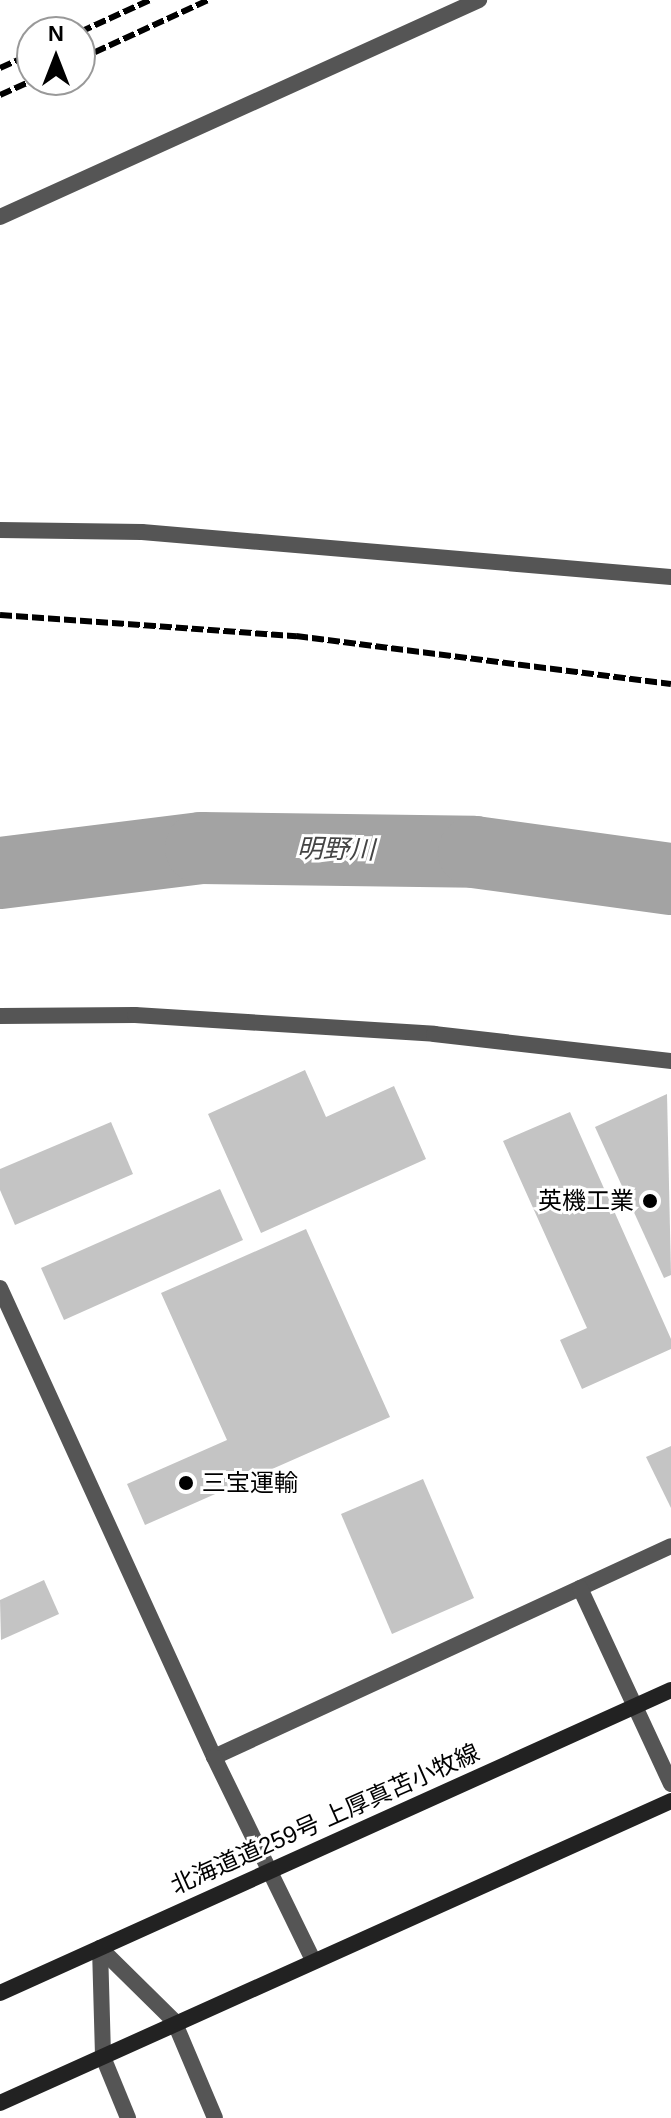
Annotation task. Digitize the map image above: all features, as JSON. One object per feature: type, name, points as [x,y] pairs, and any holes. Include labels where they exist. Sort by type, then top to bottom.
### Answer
[{"type":"main road","name":"北海道道259号 上厚真苫小牧線","points":[[0,1993],[671,1690]]},
{"type":"main road","points":[[0,2103],[174,2021],[671,1801]]},
{"type":"street","points":[[0,217],[479,0]]},
{"type":"street","points":[[0,530],[142,532],[671,577]]},
{"type":"street","points":[[0,1016],[135,1015],[434,1034],[671,1061]]},
{"type":"street","points":[[0,1288],[214,1757],[272,1868],[313,1960]]},
{"type":"street","points":[[214,1757],[671,1546]]},
{"type":"street","points":[[580,1588],[671,1784]]},
{"type":"street","points":[[100,1948],[174,2021],[215,2118]]},
{"type":"street","points":[[100,1948],[103,2057],[128,2118]]},
{"type":"building","points":[[305,1070],[326,1117],[394,1086],[426,1159],[261,1233],[208,1114]]},
{"type":"building","name":"英機工業","points":[[667,1094],[671,1275],[664,1278],[595,1127]]},
{"type":"building","points":[[570,1112],[671,1339],[671,1349],[582,1389],[560,1340],[587,1328],[503,1141]]},
{"type":"building","points":[[111,1122],[133,1174],[15,1225],[0,1190],[0,1169]]},
{"type":"building","points":[[220,1189],[243,1240],[64,1320],[41,1268]]},
{"type":"building","points":[[306,1229],[390,1417],[145,1525],[127,1484],[227,1440],[161,1293]]},
{"type":"building","points":[[671,1446],[671,1508],[646,1457]]},
{"type":"building","points":[[423,1479],[474,1598],[392,1634],[341,1514]]},
{"type":"building","points":[[44,1580],[59,1614],[1,1640],[0,1600]]},
{"type":"waterway","name":"明野川","points":[[0,873],[201,848],[474,852],[671,879]]},
{"type":"railway","points":[[96,25],[150,0]]},
{"type":"railway","points":[[96,52],[208,0]]},
{"type":"railway","points":[[0,68],[16,61]]},
{"type":"railway","points":[[0,95],[16,88]]},
{"type":"railway","points":[[0,615],[296,636],[671,684]]},
{"type":"place","name":"英機工業","points":[[650,1201]]},
{"type":"place","name":"三宝運輸","points":[[186,1483]]}]
